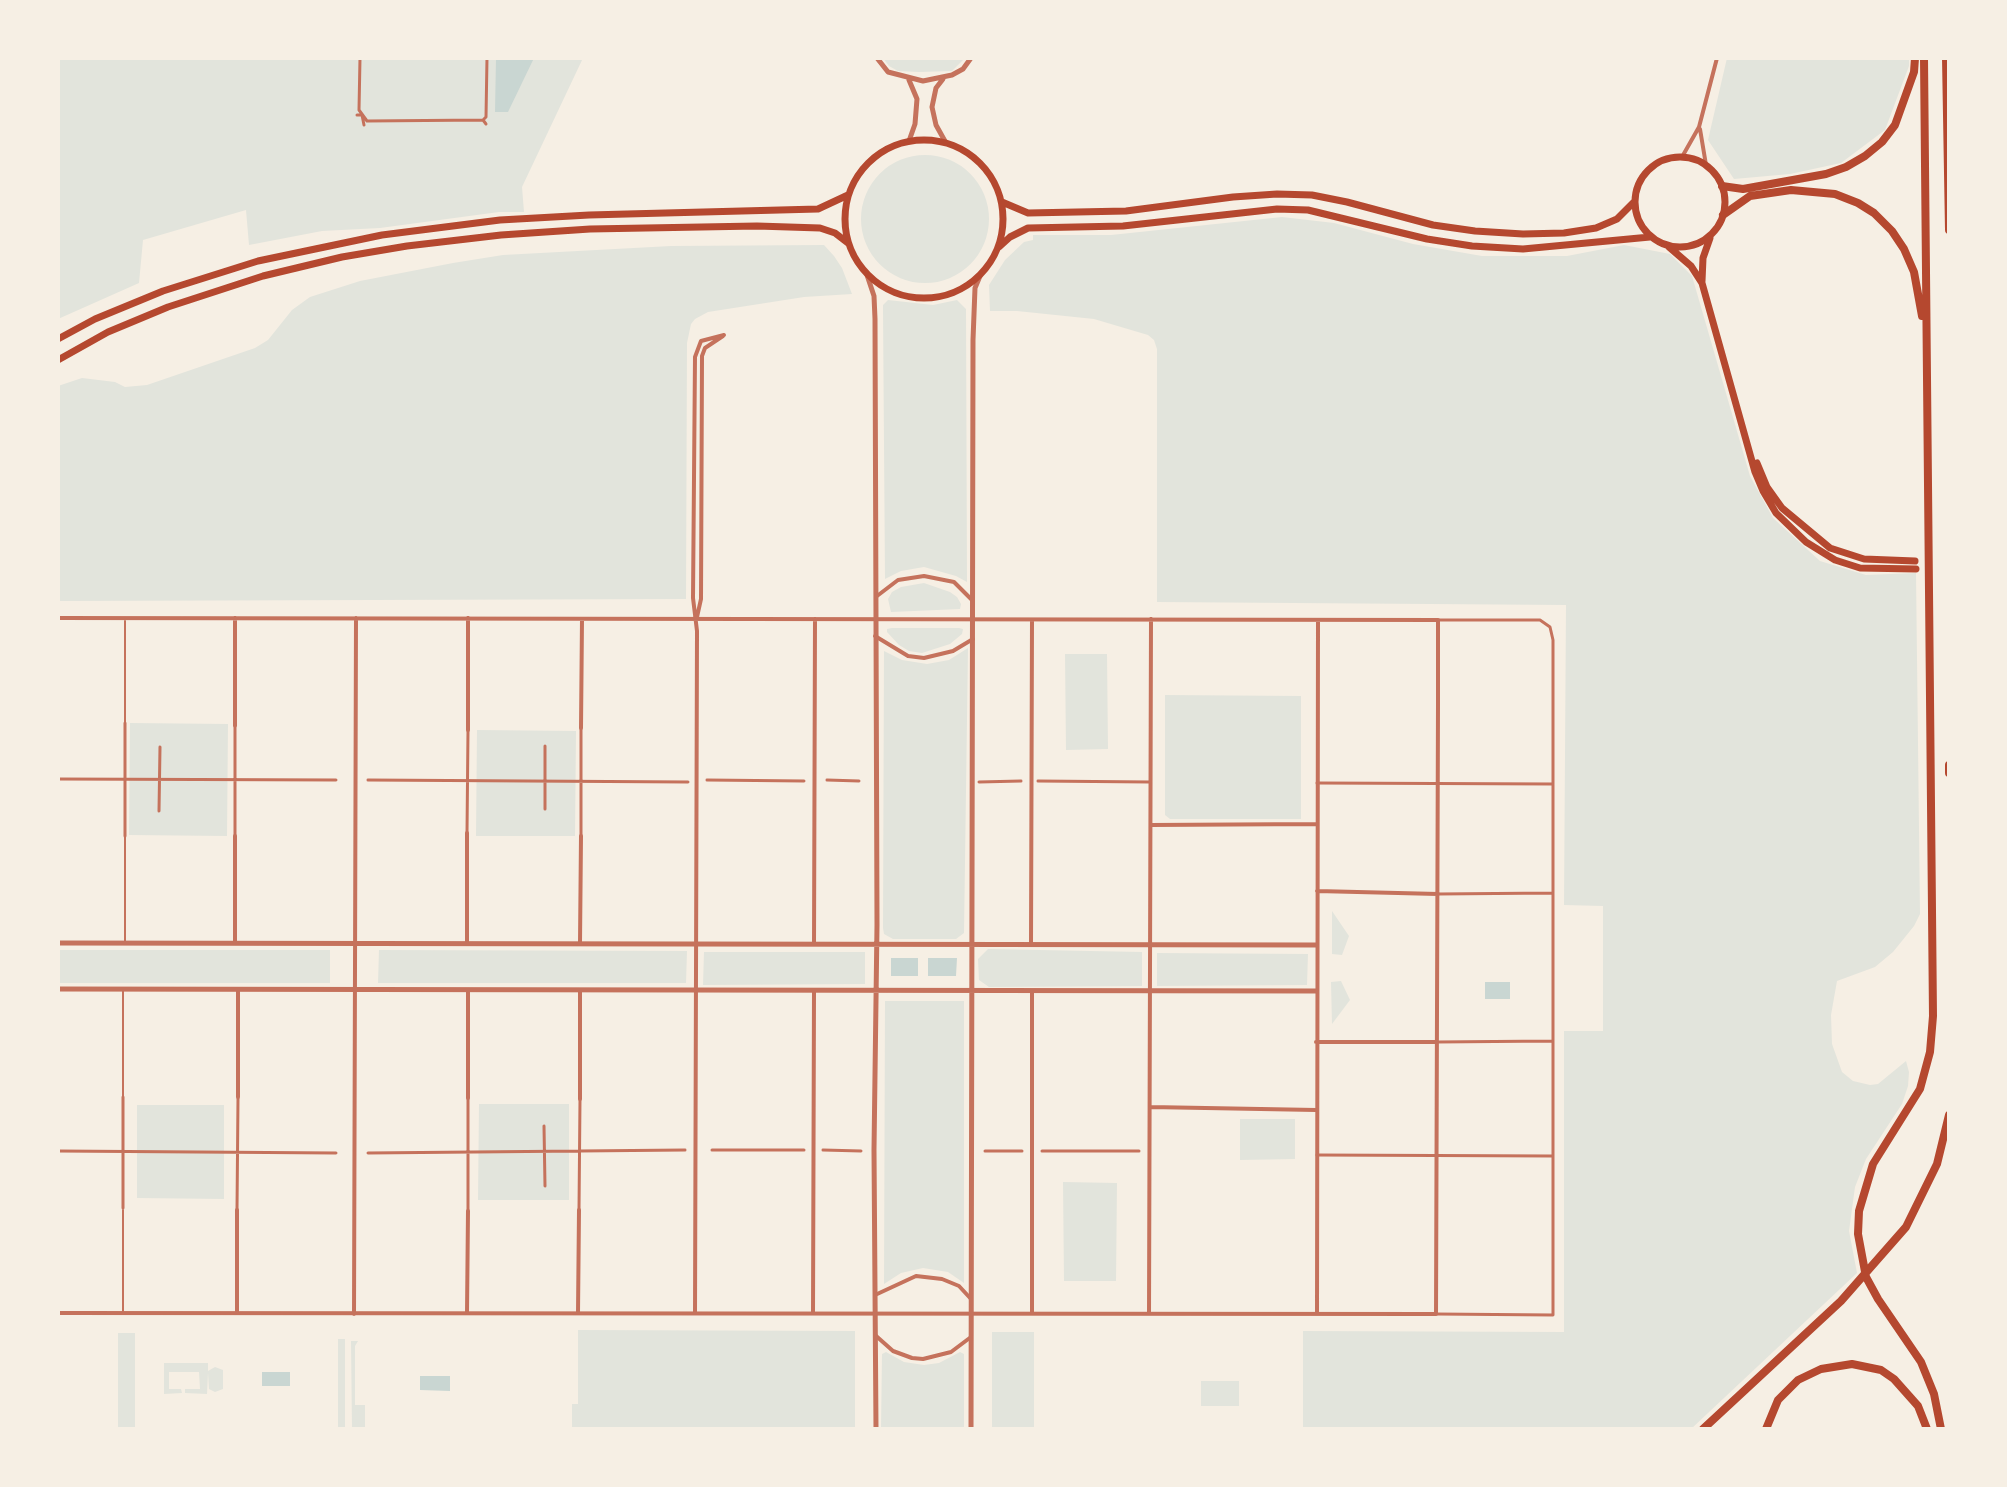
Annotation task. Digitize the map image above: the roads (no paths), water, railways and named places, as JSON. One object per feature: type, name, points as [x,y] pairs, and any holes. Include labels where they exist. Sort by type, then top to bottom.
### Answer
[{"type":"highway","points":[[1722,186],[1743,189],[1826,174],[1865,156],[1882,142],[1895,125],[1914,72],[1915,58]]},
{"type":"highway","points":[[1924,58],[1932,1028],[1930,1052],[1920,1089],[1873,1164],[1865,1184],[1858,1234],[1866,1277],[1921,1362],[1934,1394],[1941,1429]]},
{"type":"highway","points":[[1946,58],[1949,230]]},
{"type":"highway","points":[[1723,215],[1750,196],[1791,190],[1835,194],[1858,203],[1874,213],[1892,231],[1904,249],[1914,272],[1925,334]]},
{"type":"highway","points":[[1949,765],[1949,773]]},
{"type":"highway","points":[[1703,1429],[1841,1301],[1888,1250],[1906,1227],[1928,1188],[1945,1141],[1949,1115]]},
{"type":"highway","points":[[1766,1429],[1778,1400],[1798,1380],[1821,1369],[1852,1364],[1881,1370],[1894,1379],[1918,1406],[1927,1429]]},
{"type":"main road","points":[[848,243],[848,195],[866,165],[879,153],[909,141],[946,143],[965,151],[982,165],[994,182],[1002,202],[1003,225],[999,247]]},
{"type":"main road","points":[[1702,283],[1682,256],[1650,237],[1638,221],[1634,202],[1638,184],[1649,169],[1664,159],[1682,157],[1706,165],[1722,186],[1725,196],[1723,215],[1710,236],[1703,258],[1702,283],[1758,479],[1768,502],[1806,542],[1848,565],[1860,568],[1916,565]]},
{"type":"main road","points":[[58,339],[95,319],[176,287],[258,261],[382,235],[477,222],[589,215],[818,209],[848,195]]},
{"type":"main road","points":[[1002,202],[1028,213],[1126,211],[1233,197],[1312,195],[1433,225],[1523,234],[1596,228],[1617,219],[1634,202]]},
{"type":"main road","points":[[58,360],[108,332],[168,307],[249,280],[342,257],[501,235],[590,229],[820,228],[835,233],[848,243],[867,275],[880,286],[897,295],[932,299],[966,288],[980,276],[999,247],[1028,228],[1123,226],[1277,209],[1308,210],[1427,239],[1472,246],[1538,248],[1650,237]]},
{"type":"main road","points":[[1669,247],[1691,246],[1710,236]]},
{"type":"street","points":[[360,58],[359,110],[364,125]]},
{"type":"street","points":[[360,115],[367,121],[484,122],[487,58]]},
{"type":"street","points":[[877,58],[888,72],[909,80],[943,79],[963,69],[971,58]]},
{"type":"street","points":[[1682,157],[1699,127],[1717,58]]},
{"type":"street","points":[[943,79],[936,88],[932,107],[936,125],[946,143]]},
{"type":"street","points":[[909,80],[917,99],[915,124],[909,141]]},
{"type":"street","points":[[1699,127],[1706,165]]},
{"type":"street","points":[[867,275],[875,306],[876,1429]]},
{"type":"street","points":[[971,1429],[973,319],[975,288],[980,276]]},
{"type":"street","points":[[695,1313],[695,357],[701,341],[724,335],[705,348],[702,356],[701,599],[697,619]]},
{"type":"street","points":[[876,596],[898,580],[924,576],[954,582],[972,600]]},
{"type":"street","points":[[58,618],[1540,620],[1550,627],[1553,640],[1553,1315],[58,1313]]},
{"type":"street","points":[[235,618],[235,943]]},
{"type":"street","points":[[354,1314],[356,618]]},
{"type":"street","points":[[467,943],[468,618]]},
{"type":"street","points":[[580,943],[582,619]]},
{"type":"street","points":[[814,944],[815,619]]},
{"type":"street","points":[[1149,1314],[1151,825],[1148,693],[1151,619]]},
{"type":"street","points":[[1031,944],[1032,620]]},
{"type":"street","points":[[1317,1313],[1318,620]]},
{"type":"street","points":[[1436,1314],[1438,620]]},
{"type":"street","points":[[875,636],[908,656],[924,658],[953,651],[973,639]]},
{"type":"street","points":[[125,723],[125,836]]},
{"type":"street","points":[[545,746],[545,809]]},
{"type":"street","points":[[159,811],[160,747]]},
{"type":"street","points":[[58,779],[336,780]]},
{"type":"street","points":[[368,780],[688,782]]},
{"type":"street","points":[[707,780],[804,781]]},
{"type":"street","points":[[827,780],[859,781]]},
{"type":"street","points":[[979,782],[1021,781]]},
{"type":"street","points":[[1038,781],[1150,782]]},
{"type":"street","points":[[1317,783],[1553,784]]},
{"type":"street","points":[[1151,825],[1317,824]]},
{"type":"street","points":[[1317,891],[1553,893]]},
{"type":"street","points":[[58,943],[1316,945]]},
{"type":"street","points":[[58,989],[1316,991]]},
{"type":"street","points":[[237,1313],[238,989]]},
{"type":"street","points":[[467,1313],[468,990]]},
{"type":"street","points":[[578,1313],[580,990]]},
{"type":"street","points":[[813,1313],[814,991]]},
{"type":"street","points":[[1032,992],[1032,1313]]},
{"type":"street","points":[[1316,1042],[1552,1041]]},
{"type":"street","points":[[123,1097],[123,1208]]},
{"type":"street","points":[[1150,1107],[1316,1110]]},
{"type":"street","points":[[544,1126],[545,1186]]},
{"type":"street","points":[[368,1153],[685,1150]]},
{"type":"street","points":[[712,1150],[804,1150]]},
{"type":"street","points":[[823,1150],[861,1151]]},
{"type":"street","points":[[58,1151],[336,1153]]},
{"type":"street","points":[[985,1151],[1022,1151]]},
{"type":"street","points":[[1042,1151],[1139,1151]]},
{"type":"street","points":[[1317,1155],[1552,1156]]},
{"type":"street","points":[[875,1295],[916,1276],[942,1279],[959,1286],[971,1299]]},
{"type":"street","points":[[875,1335],[893,1351],[923,1359],[942,1356],[971,1337]]},
{"type":"lane","points":[[125,618],[125,723]]},
{"type":"lane","points":[[125,836],[125,943]]},
{"type":"lane","points":[[123,989],[123,1097]]},
{"type":"lane","points":[[123,1208],[123,1313]]}]
